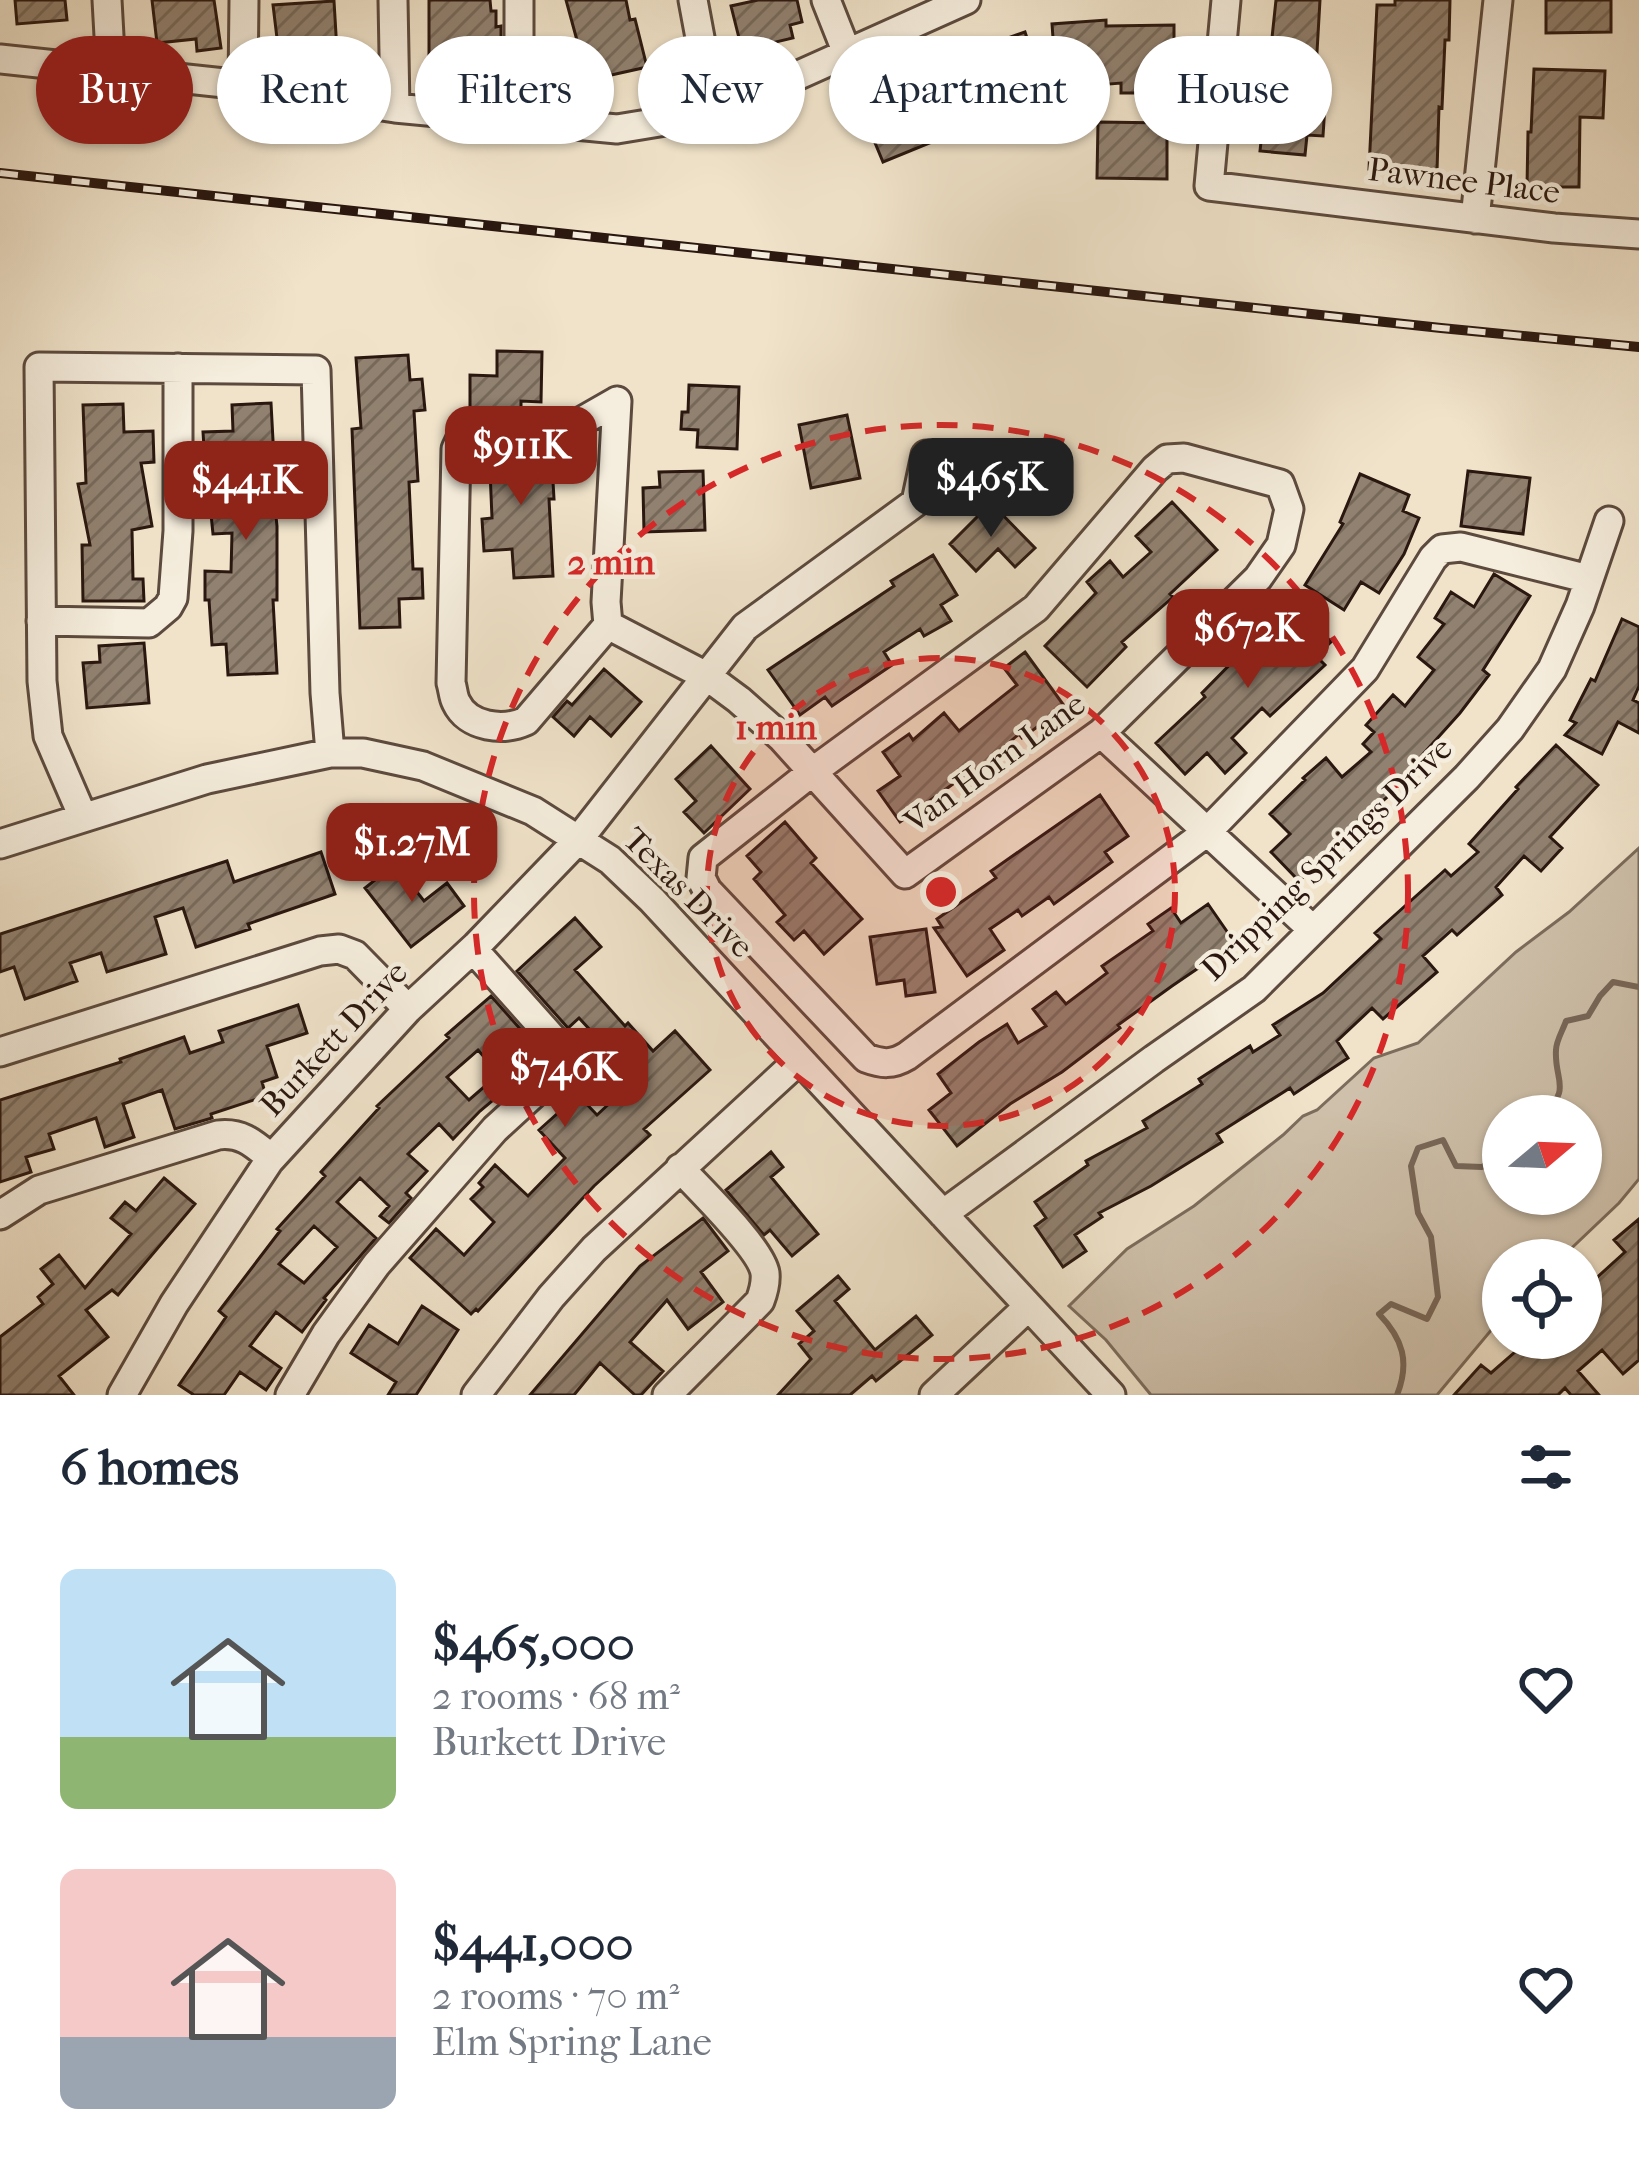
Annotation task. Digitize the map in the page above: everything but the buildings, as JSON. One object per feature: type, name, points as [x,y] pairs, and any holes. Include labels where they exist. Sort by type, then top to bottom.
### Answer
[{"type":"street","points":[[107,0],[109,36]]},
{"type":"street","points":[[244,0],[244,36]]},
{"type":"street","points":[[393,0],[395,108]]},
{"type":"street","points":[[518,0],[519,36]]},
{"type":"street","points":[[693,0],[700,36]]},
{"type":"street","points":[[826,0],[840,36]]},
{"type":"street","points":[[885,36],[966,0]]},
{"type":"street","name":"Pawnee Place","points":[[1226,0],[1209,186],[1639,234]]},
{"type":"street","points":[[1475,219],[1498,0]]},
{"type":"street","points":[[0,59],[36,63]]},
{"type":"street","points":[[391,107],[415,110]]},
{"type":"street","points":[[83,817],[48,736],[42,681],[39,367],[316,370],[330,753]]},
{"type":"street","points":[[41,621],[149,622],[173,598],[178,368]]},
{"type":"street","points":[[617,400],[608,625],[526,721],[498,728],[466,715],[456,702],[451,683],[455,449],[464,434],[476,429],[545,430],[575,425],[617,400]]},
{"type":"street","name":"Burkett Drive","points":[[122,1395],[173,1304],[271,1158],[408,1009],[473,950],[579,839],[746,627],[916,502],[926,455]]},
{"type":"street","name":"Van Horn Lane","points":[[1184,458],[1280,484],[1289,509],[1281,545],[1258,578],[1101,734],[905,874],[812,772],[1036,608],[1168,459],[1184,458]]},
{"type":"street","name":"Dripping Springs Drive","points":[[943,1214],[1254,989],[1468,777],[1510,729],[1552,669],[1609,521]]},
{"type":"street","points":[[608,625],[708,677],[781,737],[812,772],[704,858],[701,878],[706,890],[866,1058],[880,1064],[907,1056],[1207,832],[1365,669],[1442,549],[1461,547],[1589,579]]},
{"type":"street","points":[[1101,734],[1312,929]]},
{"type":"street","name":"Texas Drive","points":[[0,844],[207,779],[330,753],[363,753],[423,766],[533,811],[610,860],[652,900],[1111,1395]]},
{"type":"street","points":[[0,1052],[320,951],[339,949],[355,955],[408,1009]]},
{"type":"street","points":[[290,1395],[326,1334],[376,1265],[495,1129],[556,1073],[561,1057],[554,1041],[473,950]]},
{"type":"street","points":[[476,1395],[594,1249],[799,1061]]},
{"type":"street","points":[[0,1214],[39,1190],[218,1135],[240,1136],[271,1158]]},
{"type":"street","points":[[667,1395],[760,1301],[764,1289],[765,1270],[755,1251],[680,1168]]},
{"type":"street","points":[[934,1395],[1028,1306]]},
{"type":"shaded area","points":[[1639,848],[1639,1179],[1581,1239],[1482,1239],[1482,1341],[1437,1395],[1151,1395],[1106,1340],[1069,1306],[1127,1249],[1194,1206],[1303,1116],[1317,1110],[1374,1058],[1418,1043],[1516,952],[1569,912]]},
{"type":"waterway","points":[[1558,1095],[1556,1047],[1566,1021],[1588,1016],[1613,982],[1639,987]]},
{"type":"waterway","points":[[1397,1395],[1402,1352],[1379,1314],[1391,1304],[1427,1319],[1438,1297],[1431,1237],[1418,1213],[1411,1166],[1418,1148],[1443,1140],[1456,1166],[1482,1167]]},
{"type":"railway","points":[[0,173],[1639,347]]}]
